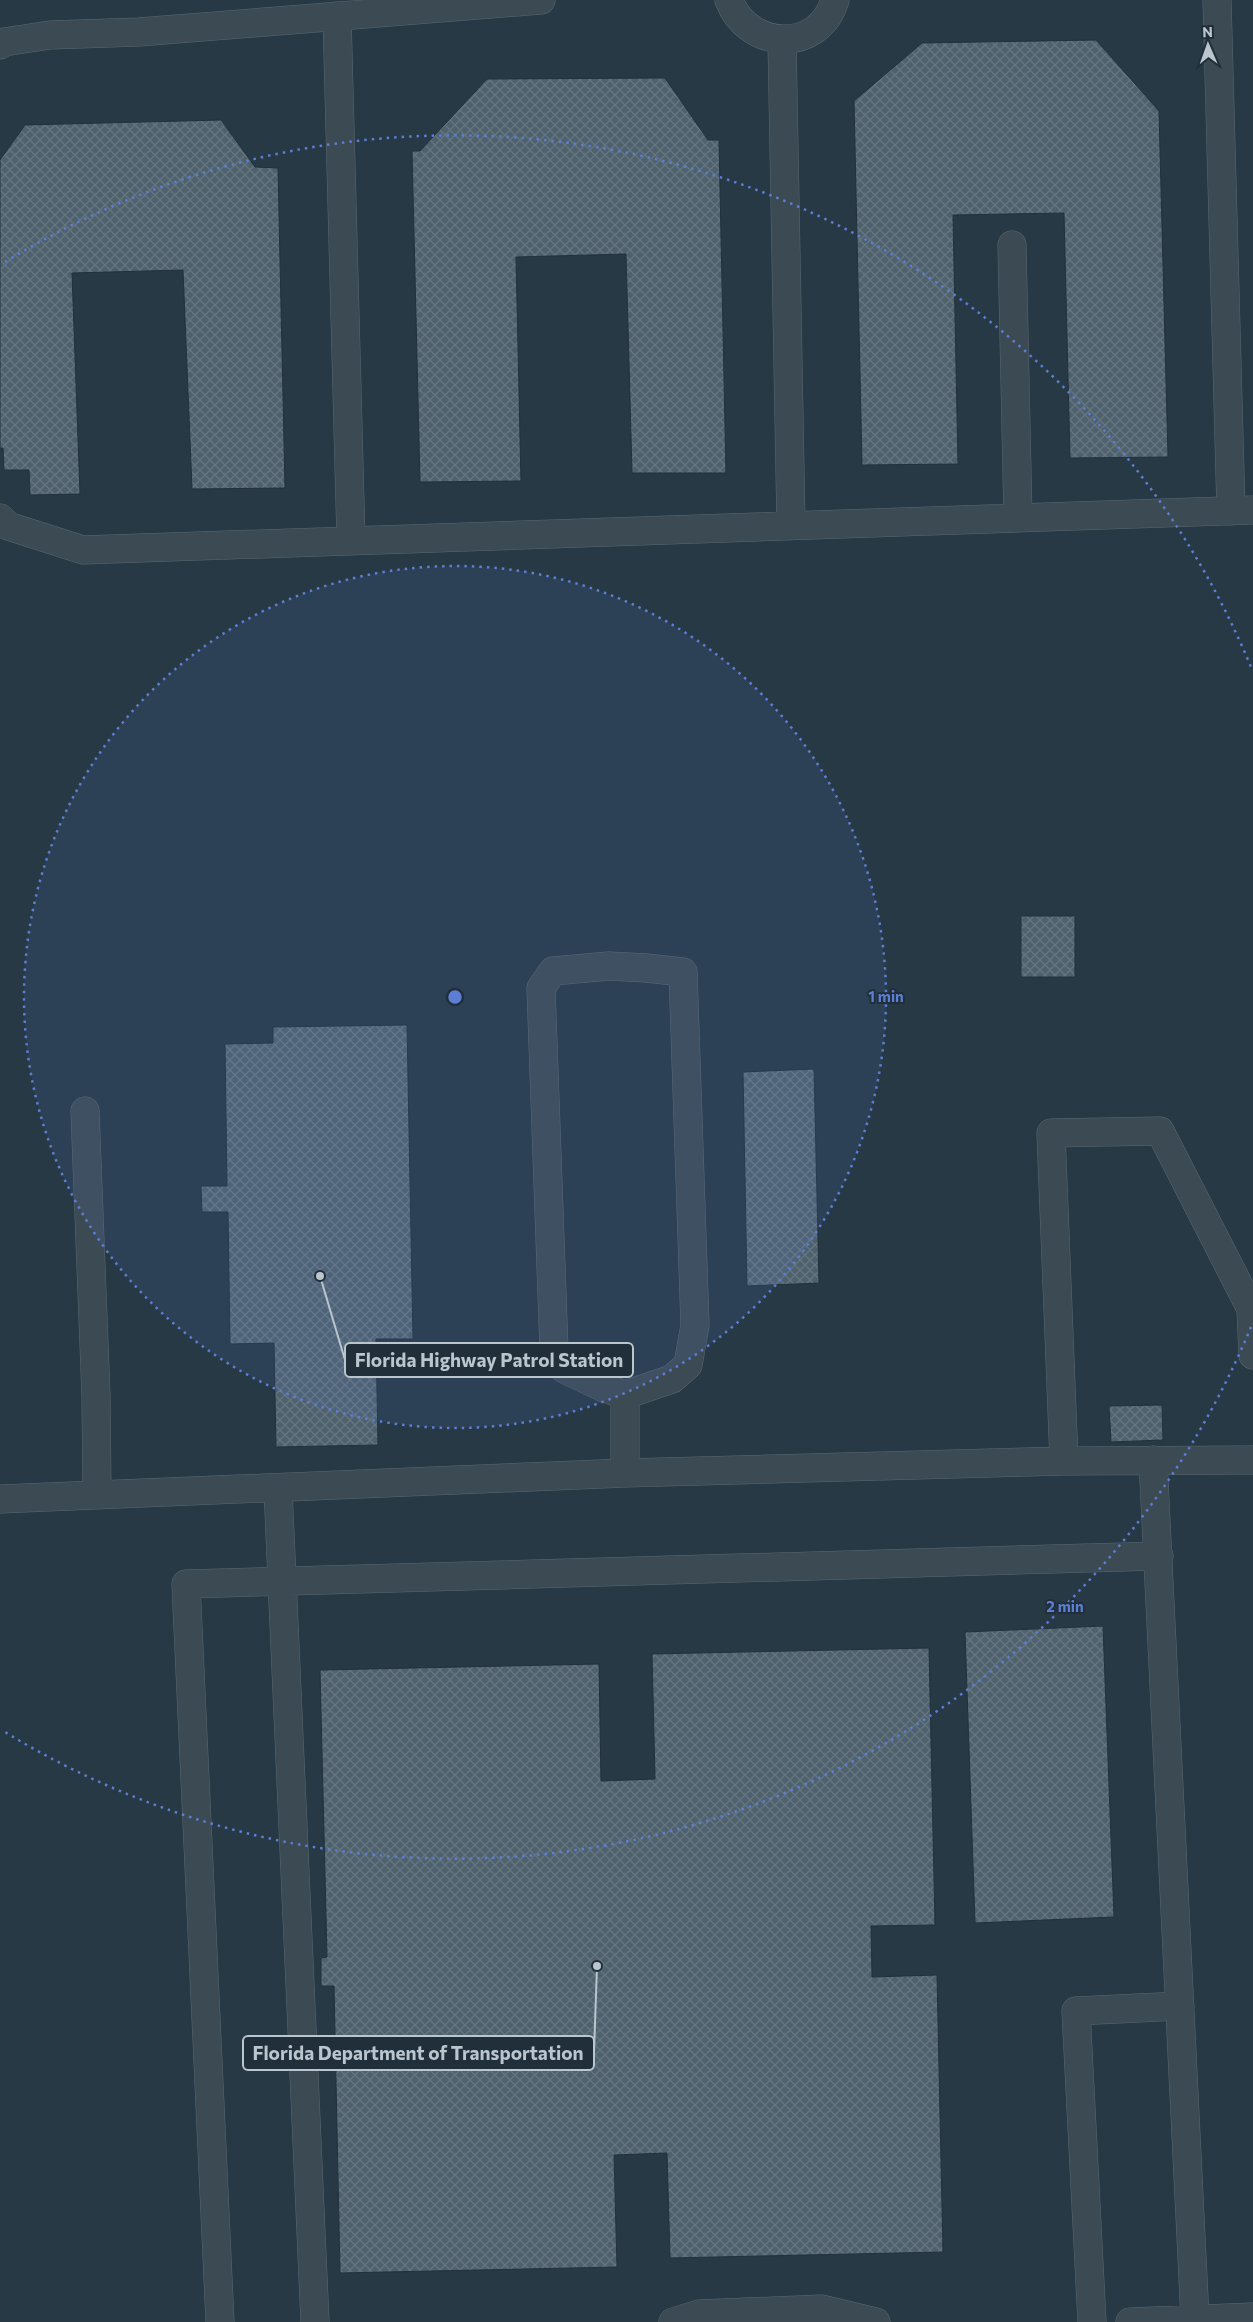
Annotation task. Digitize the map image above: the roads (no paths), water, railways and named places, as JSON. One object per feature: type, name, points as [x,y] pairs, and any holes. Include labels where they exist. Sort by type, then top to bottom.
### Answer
[{"type":"lane","points":[[0,45],[4,42],[50,36],[139,32],[541,0]]},
{"type":"lane","points":[[730,0],[738,17],[750,29],[765,37],[782,40],[799,37],[814,30],[826,18],[835,0]]},
{"type":"lane","points":[[0,518],[8,526],[83,550],[1242,510],[1217,0]]},
{"type":"lane","points":[[337,16],[351,540]]},
{"type":"lane","points":[[782,40],[792,525]]},
{"type":"lane","points":[[1012,246],[1018,518]]},
{"type":"lane","points":[[609,966],[683,972],[695,1325],[688,1365],[672,1379],[625,1395],[602,1387],[564,1369],[554,1350],[541,988],[553,972],[609,966]]},
{"type":"lane","points":[[85,1111],[96,1396],[97,1496]]},
{"type":"lane","points":[[1064,1460],[1051,1133],[1160,1131],[1251,1309],[1253,1354]]},
{"type":"lane","points":[[625,1395],[625,1473]]},
{"type":"lane","points":[[0,1499],[278,1489],[625,1473],[1064,1460],[1253,1460]]},
{"type":"lane","points":[[1152,1460],[1195,2319]]},
{"type":"lane","points":[[278,1489],[315,2322]]},
{"type":"lane","points":[[220,2322],[186,1584],[1158,1556]]},
{"type":"lane","points":[[1092,2322],[1076,2011],[1180,2006]]},
{"type":"lane","points":[[673,2322],[699,2314],[822,2309],[876,2322]]},
{"type":"lane","points":[[1130,2322],[1253,2317]]},
{"type":"place","name":"Florida Highway Patrol Station","points":[[320,1276]]},
{"type":"place","name":"Florida Department of Transportation","points":[[597,1966]]}]
